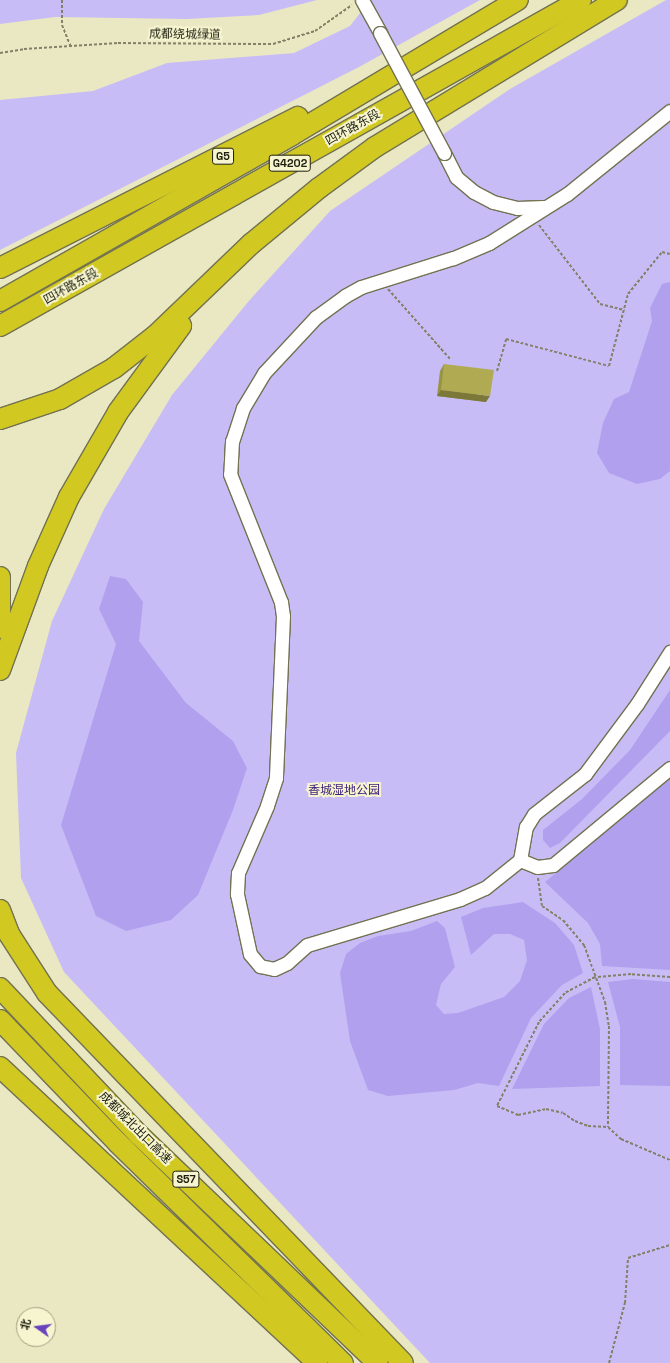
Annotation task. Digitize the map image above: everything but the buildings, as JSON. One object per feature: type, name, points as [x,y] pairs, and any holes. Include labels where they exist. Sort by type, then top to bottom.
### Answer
[{"type":"highway","name":"四环路东段","points":[[0,301],[446,45],[518,0]]},
{"type":"highway","name":"四环路东段","points":[[0,326],[581,0]]},
{"type":"highway","points":[[0,419],[60,399],[114,368],[155,336],[251,244],[375,147],[617,0]]},
{"type":"highway","name":"G5","points":[[0,268],[446,45]]},
{"type":"highway","points":[[0,670],[54,529],[69,496],[118,412],[140,380],[186,320],[289,214]]},
{"type":"highway","points":[[0,577],[0,628]]},
{"type":"highway","points":[[0,910],[9,934],[47,993],[403,1363]]},
{"type":"highway","name":"成都城北出口高速","points":[[0,988],[139,1135],[378,1363]]},
{"type":"highway","name":"成都城北出口高速","points":[[0,1020],[118,1143],[343,1363]]},
{"type":"highway","points":[[0,1067],[317,1363]]},
{"type":"street","points":[[362,0],[456,177],[474,192],[493,202],[517,208],[546,207]]},
{"type":"street","points":[[670,111],[567,194],[488,243],[453,258],[381,281],[345,296],[316,317],[264,372],[243,408],[232,441],[230,474],[281,602],[283,616],[276,778],[267,806],[238,873],[237,894],[250,954],[260,966],[274,969],[287,963],[307,945],[460,899],[479,891],[520,860],[526,827],[534,814],[584,774],[637,704],[670,652]]},
{"type":"street","points":[[520,860],[537,867],[553,865],[670,768]]},
{"type":"path","points":[[62,0],[62,26],[70,45]]},
{"type":"path","name":"成都绕城绿道","points":[[0,53],[70,45],[118,42],[273,44],[315,31],[348,9],[357,0]]},
{"type":"path","points":[[532,216],[600,304],[624,310]]},
{"type":"path","points":[[497,370],[506,339],[609,366],[628,294],[662,252],[670,254]]},
{"type":"path","points":[[381,281],[451,360]]},
{"type":"path","points":[[537,867],[542,906],[563,920],[584,945],[605,1002],[609,1026],[608,1127]]},
{"type":"path","points":[[670,977],[631,974],[595,977],[565,993],[539,1022],[497,1106],[518,1115],[546,1109],[563,1113],[574,1121],[588,1126],[608,1127],[620,1139],[670,1160]]},
{"type":"path","points":[[609,1363],[625,1303],[628,1258],[670,1245]]},
{"type":"green space","points":[[0,0],[317,0],[259,15],[187,19],[55,17],[0,24]]},
{"type":"green space","points":[[370,0],[480,0],[359,67],[0,250],[0,100],[93,91],[167,63],[294,53],[350,26]]},
{"type":"green space","name":"香城湿地公园","points":[[666,0],[670,0],[670,1363],[430,1363],[64,972],[21,878],[16,753],[52,621],[104,509],[172,395],[248,302],[330,211],[510,89]]},
{"type":"shaded area","points":[[670,282],[670,471],[660,479],[637,484],[609,473],[597,453],[603,423],[614,399],[629,392],[652,321],[650,308],[662,284]]},
{"type":"shaded area","points":[[110,576],[126,579],[143,602],[139,641],[186,703],[233,741],[247,768],[233,810],[198,895],[171,920],[126,931],[96,916],[61,825],[116,644],[99,609]]},
{"type":"shaded area","points":[[670,690],[670,731],[560,843],[550,848],[543,840],[543,830],[582,799],[630,750]]},
{"type":"shaded area","points":[[670,778],[670,970],[602,966],[600,944],[588,923],[545,882]]},
{"type":"shaded area","points":[[523,902],[555,923],[574,945],[583,973],[562,985],[531,1018],[499,1086],[478,1083],[454,1090],[388,1096],[368,1090],[350,1041],[340,973],[346,954],[360,943],[378,936],[411,931],[437,921],[445,928],[455,967],[441,984],[436,1005],[444,1014],[458,1013],[504,997],[520,981],[527,960],[524,940],[510,934],[494,934],[471,955],[461,917],[483,908]]},
{"type":"shaded area","points":[[633,979],[670,982],[670,1086],[620,1085],[620,1027],[608,982]]},
{"type":"shaded area","points":[[591,987],[600,1029],[600,1086],[512,1089],[544,1024],[569,998]]}]
